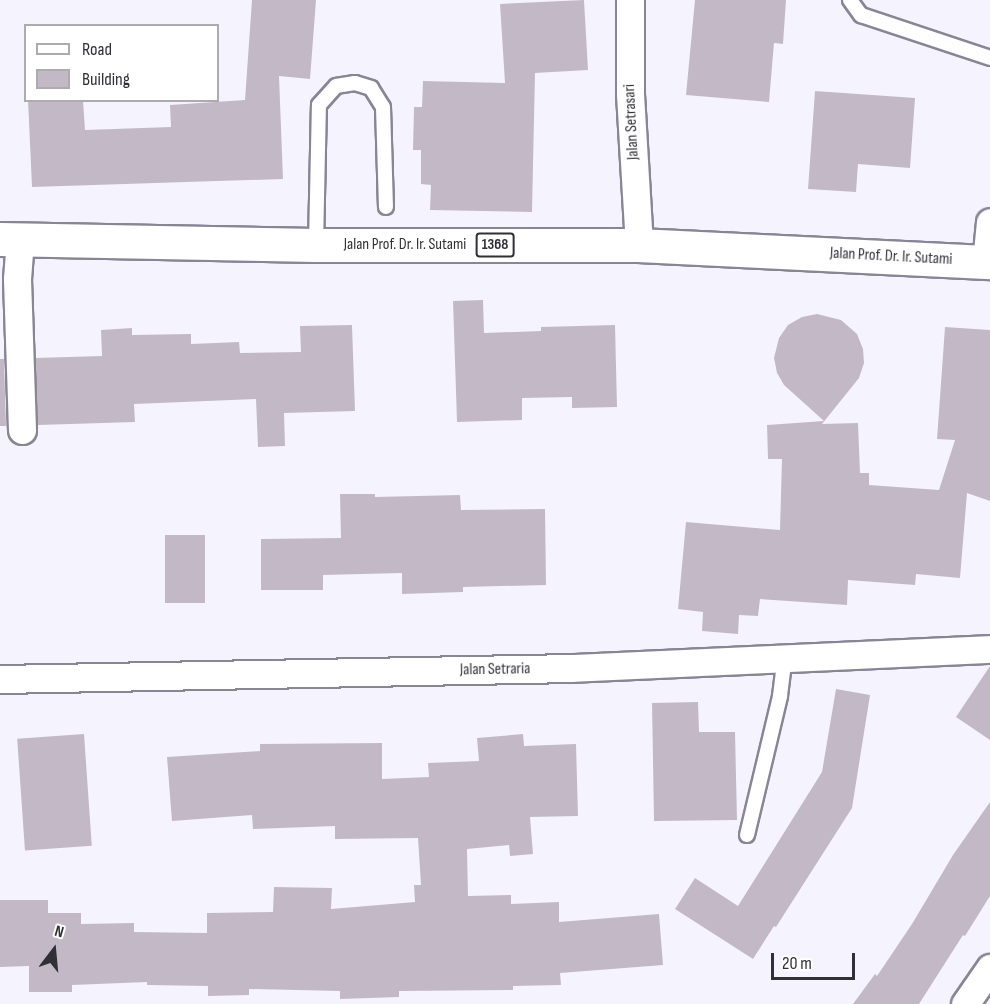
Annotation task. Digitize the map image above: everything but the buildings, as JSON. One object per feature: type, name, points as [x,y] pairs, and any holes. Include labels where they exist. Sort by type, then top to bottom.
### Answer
[{"type":"main road","name":"Jalan Prof. Dr. Ir. Sutami","points":[[10,239],[316,245],[639,245],[988,262]]},
{"type":"street","name":"Jalan Setrasari","points":[[630,0],[630,94],[639,245]]},
{"type":"street","points":[[988,262],[990,222]]},
{"type":"street","points":[[10,239],[17,279],[22,430]]},
{"type":"street","name":"Jalan Setraria","points":[[0,679],[571,668],[785,657],[990,650]]},
{"type":"street","points":[[972,1001],[990,968]]},
{"type":"lane","points":[[850,0],[861,15],[990,58]]},
{"type":"lane","points":[[316,245],[319,105],[336,86],[355,83],[371,88],[382,107],[386,207]]},
{"type":"lane","points":[[747,835],[777,707],[785,657]]}]
